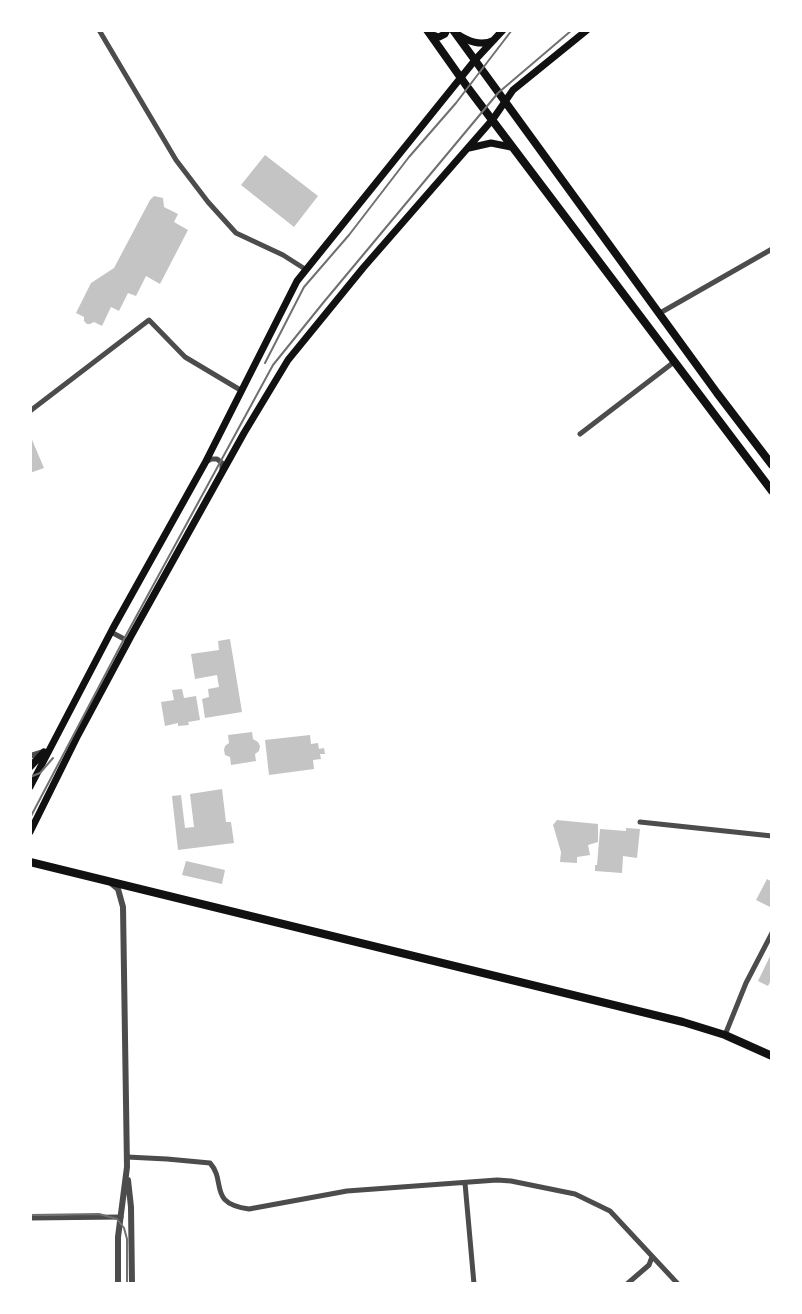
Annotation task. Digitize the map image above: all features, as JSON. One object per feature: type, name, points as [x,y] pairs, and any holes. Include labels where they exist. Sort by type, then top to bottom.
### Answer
[{"type":"main road","points":[[30,787],[205,463],[297,281],[475,60],[503,30]]},
{"type":"main road","points":[[30,832],[128,641],[288,360],[363,268],[493,119],[518,85],[587,30]]},
{"type":"main road","points":[[428,31],[439,37],[452,31]]},
{"type":"main road","points":[[428,31],[772,491]]},
{"type":"main road","points":[[452,31],[473,42],[489,43],[496,39]]},
{"type":"main road","points":[[452,31],[772,465]]},
{"type":"main road","points":[[467,149],[491,143],[515,149]]},
{"type":"main road","points":[[30,767],[51,744]]},
{"type":"main road","points":[[30,862],[683,1022],[725,1035],[772,1056]]},
{"type":"street","points":[[99,30],[176,160],[208,202],[236,233],[305,269]]},
{"type":"street","points":[[659,313],[772,249]]},
{"type":"street","points":[[30,411],[149,320],[185,357],[242,391]]},
{"type":"street","points":[[580,434],[675,362]]},
{"type":"street","points":[[205,463],[217,459],[223,466],[222,472]]},
{"type":"street","points":[[111,632],[128,641]]},
{"type":"street","points":[[30,756],[42,752],[51,744]]},
{"type":"street","points":[[640,822],[772,836]]},
{"type":"street","points":[[111,882],[122,899],[123,916],[132,1284]]},
{"type":"street","points":[[725,1035],[746,983],[772,933]]},
{"type":"street","points":[[127,1157],[210,1163],[216,1171],[218,1191],[237,1207],[249,1209],[347,1191],[502,1180],[575,1194],[610,1211],[678,1284]]},
{"type":"street","points":[[118,1284],[118,1237],[127,1167]]},
{"type":"street","points":[[465,1183],[474,1284]]},
{"type":"street","points":[[30,1218],[121,1217]]},
{"type":"street","points":[[627,1284],[649,1265],[652,1257]]},
{"type":"building","points":[[265,155],[318,196],[294,227],[241,185]]},
{"type":"building","points":[[154,196],[163,198],[164,207],[178,214],[174,222],[188,230],[160,284],[146,276],[136,296],[128,293],[119,311],[111,307],[102,326],[94,322],[87,324],[84,317],[76,313],[91,283],[114,268]]},
{"type":"building","points":[[30,435],[44,468],[30,473]]},
{"type":"building","points":[[230,639],[242,712],[205,718],[202,699],[209,697],[208,689],[219,687],[217,675],[195,679],[191,654],[219,650],[218,641]]},
{"type":"building","points":[[182,689],[184,698],[196,696],[200,720],[188,722],[189,725],[178,726],[178,723],[165,726],[161,702],[174,700],[172,690]]},
{"type":"building","points":[[252,732],[253,739],[260,746],[255,754],[256,761],[231,765],[230,757],[225,755],[224,750],[229,743],[228,735]]},
{"type":"building","points":[[310,735],[311,744],[318,743],[325,754],[320,754],[321,759],[313,760],[314,769],[269,775],[265,740]]},
{"type":"building","points":[[222,789],[226,822],[231,822],[234,843],[178,850],[172,796],[181,795],[185,828],[194,827],[190,794]]},
{"type":"building","points":[[557,820],[598,824],[598,842],[588,845],[590,855],[577,857],[577,863],[560,862],[561,852],[553,825]]},
{"type":"building","points":[[626,828],[640,829],[637,858],[623,856],[622,873],[595,871],[600,829],[626,831]]},
{"type":"building","points":[[186,861],[225,870],[222,884],[182,875]]},
{"type":"building","points":[[767,879],[772,882],[772,908],[756,900]]},
{"type":"building","points":[[772,952],[772,978],[768,986],[758,981]]},
{"type":"tram line","points":[[265,363],[304,287],[512,30]]},
{"type":"tram line","points":[[30,818],[273,365],[498,93],[572,30]]},
{"type":"tram line","points":[[30,777],[40,773],[53,758]]},
{"type":"tram line","points":[[30,1215],[99,1214],[117,1219],[127,1239],[127,1284]]}]
